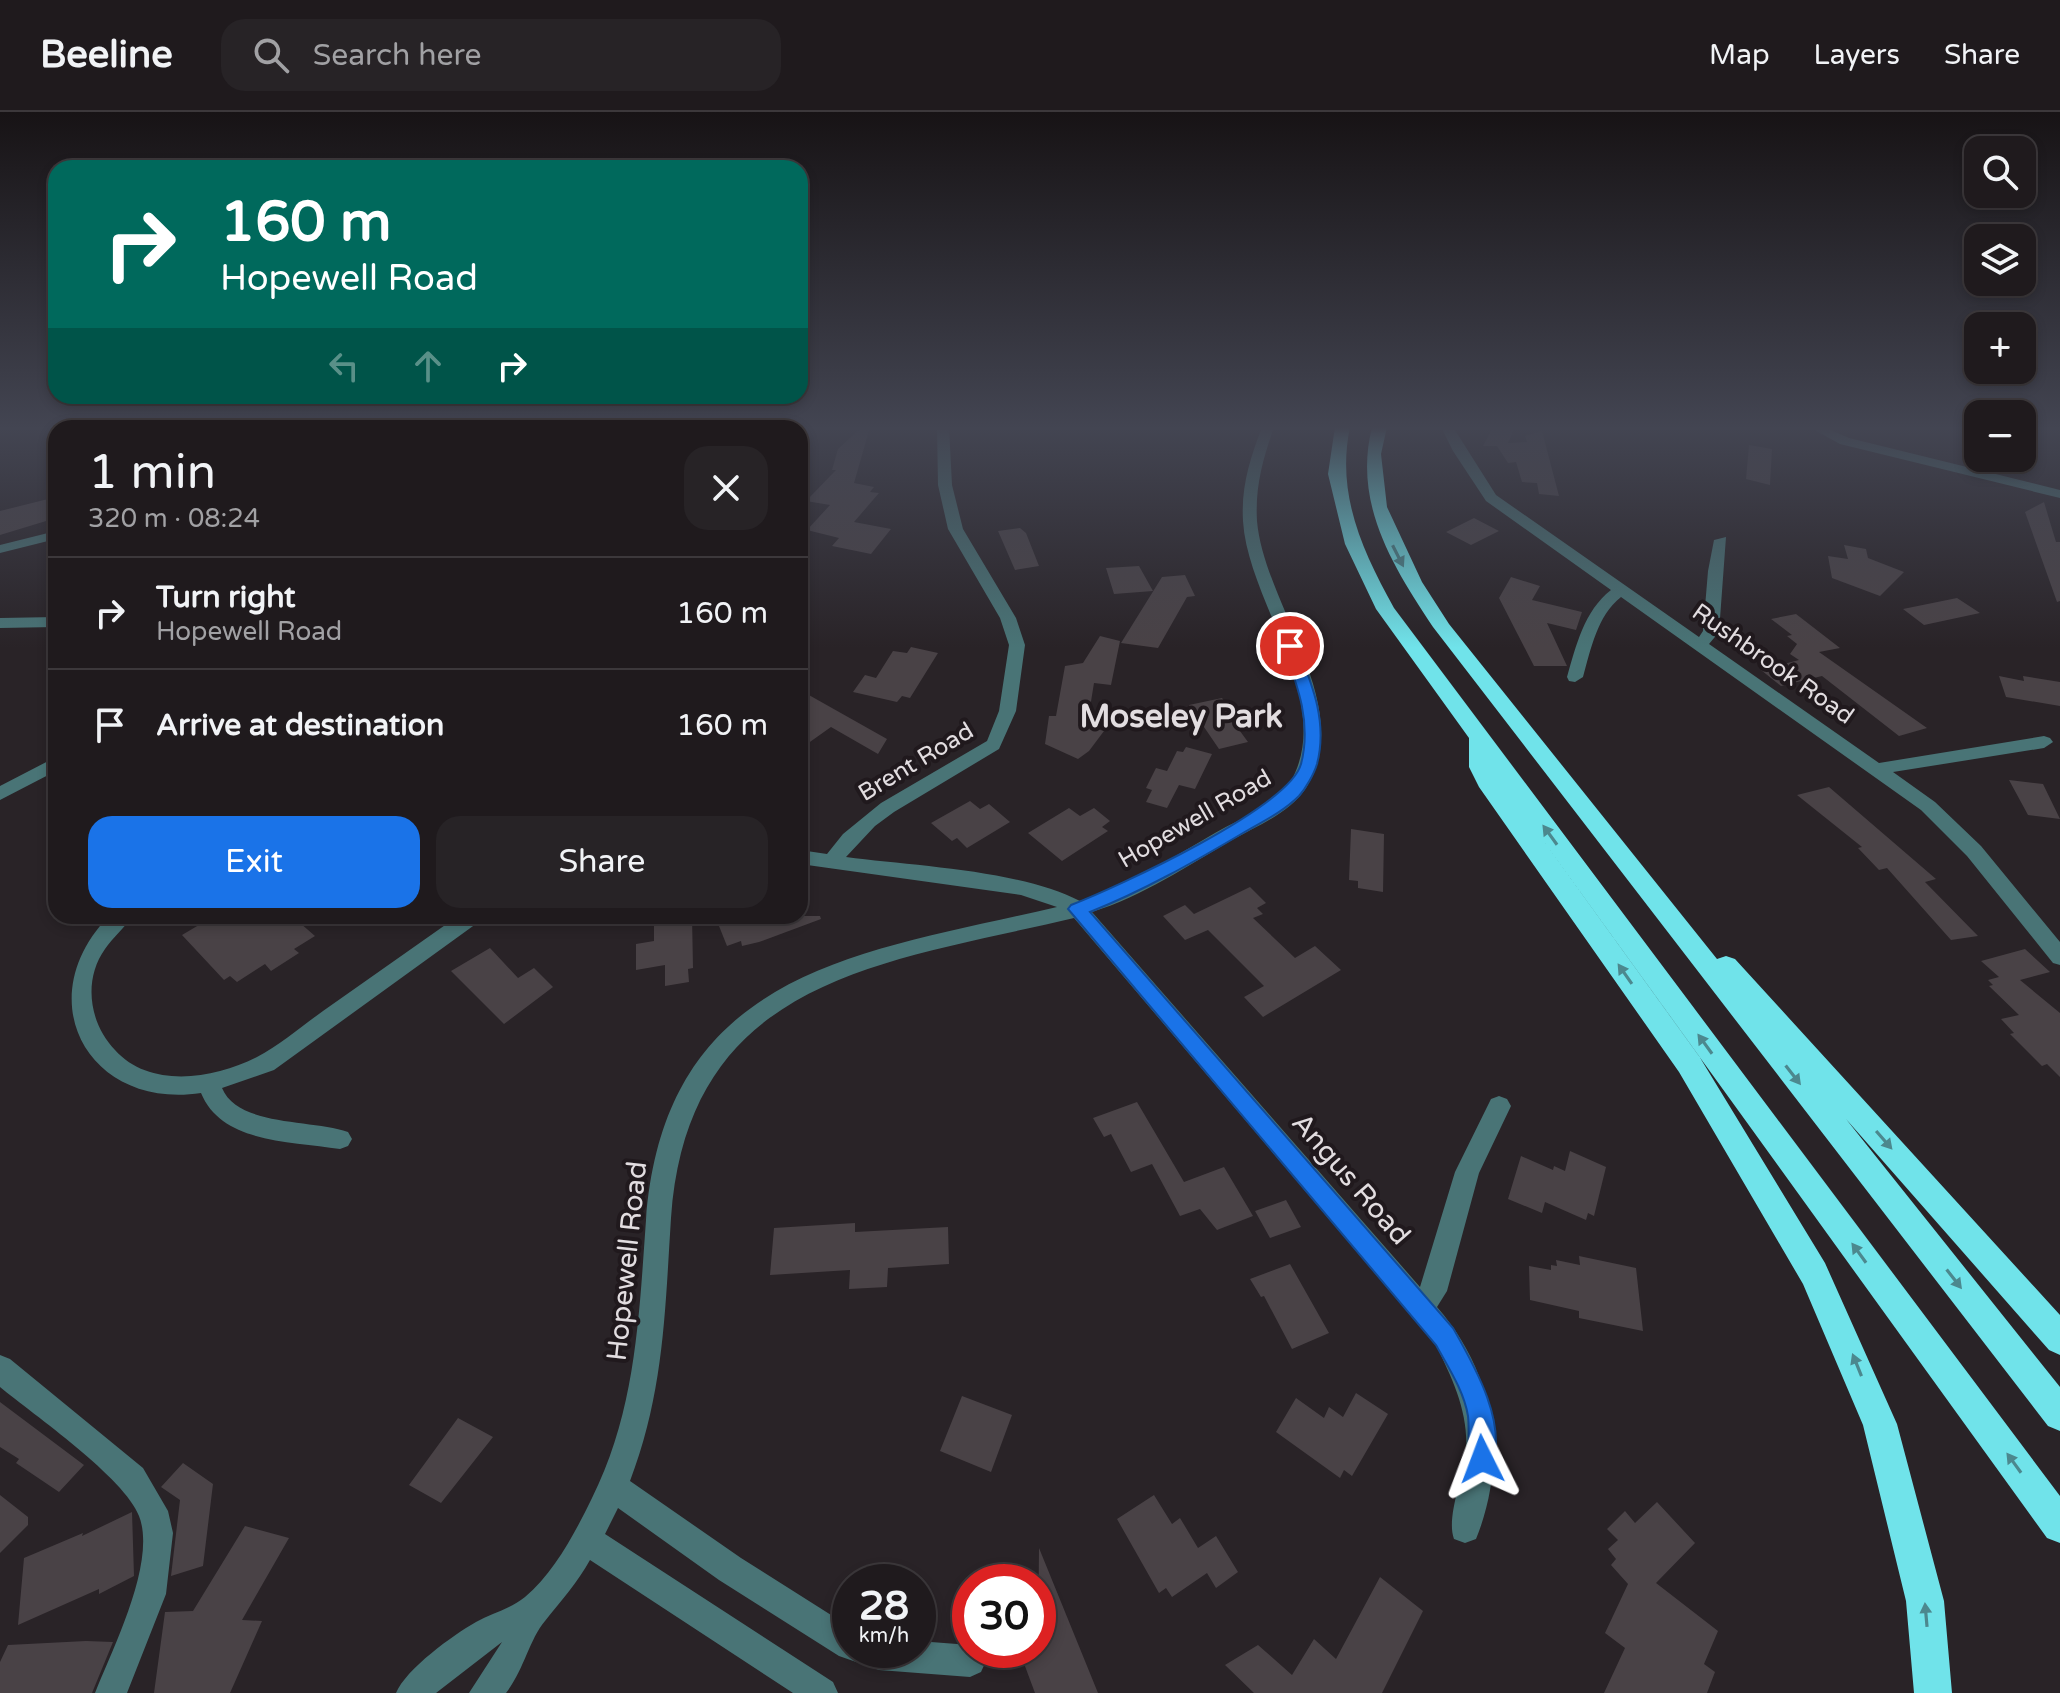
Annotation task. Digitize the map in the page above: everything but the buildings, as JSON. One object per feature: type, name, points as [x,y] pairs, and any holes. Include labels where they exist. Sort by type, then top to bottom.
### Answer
[{"type":"highway","points":[[1341,501],[1346,529],[1385,609],[2060,1525]]},
{"type":"highway","points":[[1380,501],[1394,550],[1442,627],[2060,1414]]},
{"type":"highway","points":[[1478,737],[1480,767],[1490,787],[1689,1064],[1814,1274],[1844,1335],[1880,1424],[1906,1517],[1925,1601],[1933,1693]]},
{"type":"highway","points":[[1587,813],[2060,1339]]},
{"type":"street","name":"Brent Road","points":[[832,861],[859,825],[884,807],[993,745],[1003,730],[1009,711],[1017,647],[1005,614],[965,547],[955,524],[951,501]]},
{"type":"street","name":"Hopewell Road","points":[[412,1693],[483,1635],[532,1612],[572,1562],[615,1488],[637,1423],[650,1350],[657,1220],[665,1164],[680,1109],[709,1062],[752,1020],[791,994],[846,968],[900,948],[1078,909],[1126,889],[1280,803],[1295,789],[1309,766],[1313,737],[1310,700],[1264,586],[1249,501]]},
{"type":"street","name":"Rushbrook Road","points":[[1495,501],[1928,806],[1954,830],[2060,957]]},
{"type":"street","points":[[0,549],[48,537]]},
{"type":"street","points":[[1701,644],[1711,632],[1715,571],[1721,540]]},
{"type":"street","points":[[1575,677],[1596,616],[1607,598],[1621,589]]},
{"type":"street","points":[[0,623],[48,622]]},
{"type":"street","points":[[1876,769],[2044,742]]},
{"type":"street","points":[[0,794],[48,767]]},
{"type":"street","points":[[808,858],[1021,888],[1057,898],[1078,909]]},
{"type":"street","name":"Angus Road","points":[[1078,909],[1445,1336],[1468,1378],[1480,1414],[1482,1459],[1465,1528]]},
{"type":"street","points":[[114,924],[104,933],[82,976],[80,995],[93,1038],[115,1068],[140,1081],[164,1085],[208,1082],[266,1063],[462,924]]},
{"type":"street","points":[[208,1082],[217,1104],[240,1122],[340,1139]]},
{"type":"street","points":[[1420,1306],[1434,1291],[1467,1172],[1499,1106]]},
{"type":"street","points":[[0,1369],[77,1429],[133,1478],[153,1511],[158,1533],[151,1594],[111,1693]]},
{"type":"street","points":[[615,1488],[730,1569],[832,1634]]},
{"type":"street","points":[[585,1539],[822,1693]]},
{"type":"street","points":[[485,1693],[508,1665],[532,1612]]},
{"type":"district","name":"Moseley Park","points":[[1181,717]]},
{"type":"route","points":[[1290,646],[1310,700],[1313,737],[1309,766],[1295,789],[1280,803],[1219,839],[1112,896],[1078,909],[1445,1336],[1468,1378],[1480,1414],[1482,1459]]}]
